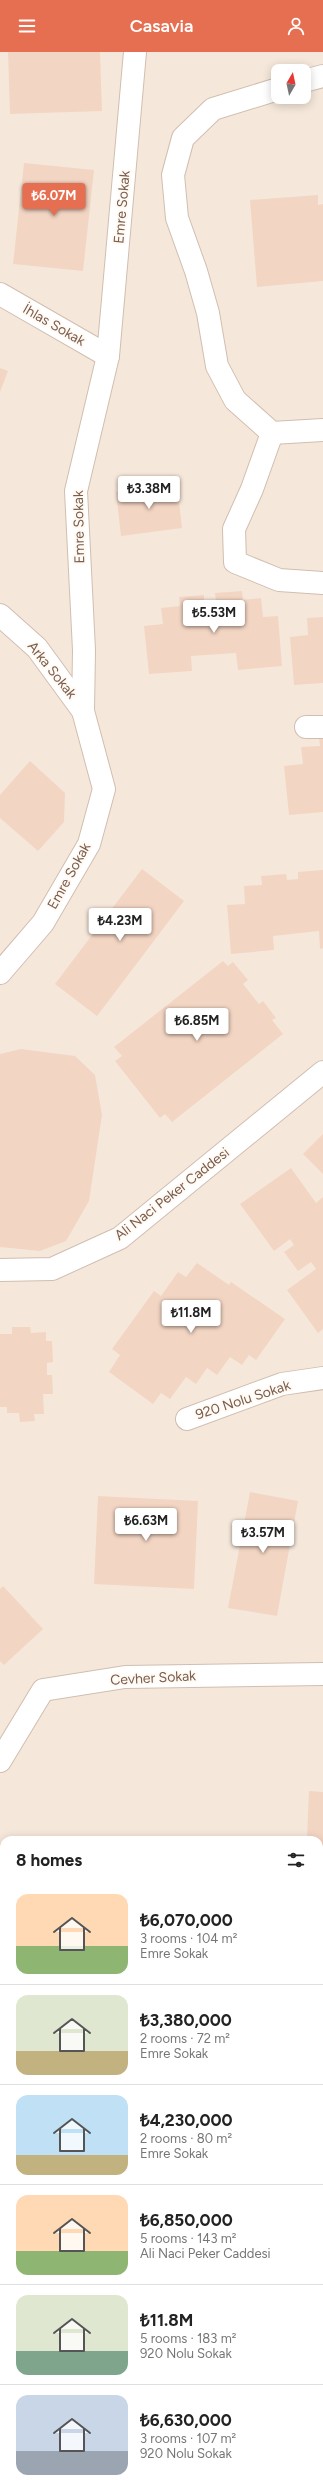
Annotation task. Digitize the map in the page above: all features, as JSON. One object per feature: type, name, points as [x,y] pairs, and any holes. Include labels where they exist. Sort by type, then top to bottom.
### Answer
[{"type":"street","name":"Emre Sokak","points":[[0,973],[43,923],[89,844],[104,789],[83,710],[84,650],[76,491],[108,356],[135,52]]},
{"type":"street","points":[[311,79],[323,76]]},
{"type":"street","points":[[271,91],[213,109],[183,138],[173,175],[177,218],[196,271],[208,313],[216,366],[236,400],[272,433],[323,430]]},
{"type":"street","name":"İhlas Sokak","points":[[0,294],[108,356]]},
{"type":"street","points":[[272,433],[252,489],[234,529],[235,562],[280,580],[323,583]]},
{"type":"street","name":"Arka Sokak","points":[[0,616],[37,648],[83,710]]},
{"type":"street","name":"Ali Naci Peker Caddesi","points":[[0,1270],[52,1269],[120,1238],[323,1072]]},
{"type":"street","name":"920 Nolu Sokak","points":[[187,1419],[282,1384],[323,1378]]},
{"type":"street","name":"Cevher Sokak","points":[[0,1761],[43,1690],[125,1677],[323,1674]]},
{"type":"shaded area","points":[[0,52],[323,52],[323,1836],[0,1836]]},
{"type":"building","points":[[8,52],[100,52],[102,111],[10,114]]},
{"type":"building","points":[[24,163],[94,170],[83,271],[13,264]]},
{"type":"building","points":[[318,195],[318,205],[323,204],[323,281],[257,287],[250,200]]},
{"type":"building","points":[[0,368],[8,371],[0,392]]},
{"type":"building","points":[[177,484],[182,528],[121,536],[116,492]]},
{"type":"building","points":[[242,591],[243,600],[261,598],[263,617],[278,616],[282,666],[238,670],[236,653],[191,656],[192,671],[149,674],[144,626],[163,624],[161,608],[180,606],[179,597],[204,595],[204,601],[216,601],[215,593]]},
{"type":"building","points":[[323,617],[323,683],[294,685],[290,637],[308,635],[307,618]]},
{"type":"building","points":[[319,737],[323,737],[323,812],[289,815],[284,766],[303,764],[301,747],[320,746]]},
{"type":"building","points":[[30,761],[65,793],[64,822],[38,851],[0,818],[0,795]]},
{"type":"building","points":[[142,869],[184,901],[97,1016],[55,984]]},
{"type":"building","points":[[323,870],[323,948],[320,949],[319,931],[273,936],[274,950],[231,954],[227,905],[245,904],[244,886],[262,885],[261,876],[286,874],[287,880],[298,879],[298,872]]},
{"type":"building","points":[[223,961],[228,966],[233,962],[248,980],[243,984],[259,1004],[263,1001],[276,1018],[272,1020],[283,1034],[172,1122],[165,1114],[160,1118],[115,1061],[122,1056],[114,1047]]},
{"type":"building","points":[[21,1049],[75,1056],[95,1075],[102,1115],[89,1201],[66,1241],[40,1251],[0,1247],[0,1054]]},
{"type":"building","points":[[323,1134],[323,1174],[303,1154]]},
{"type":"building","points":[[291,1168],[316,1203],[323,1197],[323,1329],[318,1333],[287,1290],[316,1269],[311,1262],[298,1271],[284,1252],[294,1245],[290,1239],[274,1251],[240,1204]]},
{"type":"building","points":[[197,1263],[229,1285],[231,1282],[285,1319],[256,1360],[249,1355],[242,1365],[230,1357],[217,1375],[207,1368],[196,1384],[186,1377],[170,1399],[161,1393],[153,1404],[109,1372],[120,1355],[112,1349],[154,1291],[161,1296],[178,1272],[186,1277]]},
{"type":"building","points":[[12,1327],[30,1327],[31,1333],[46,1332],[46,1341],[52,1341],[53,1362],[47,1363],[47,1375],[52,1375],[53,1394],[43,1394],[44,1414],[34,1414],[35,1421],[20,1422],[19,1413],[7,1413],[7,1407],[0,1407],[0,1334],[12,1334]]},
{"type":"building","points":[[250,1492],[298,1501],[277,1616],[228,1608]]},
{"type":"building","points":[[98,1496],[198,1501],[194,1589],[94,1584]]},
{"type":"building","points":[[3,1586],[43,1629],[4,1665],[0,1661],[0,1589]]},
{"type":"building","points":[[309,1791],[323,1792],[323,1836],[307,1836]]}]
